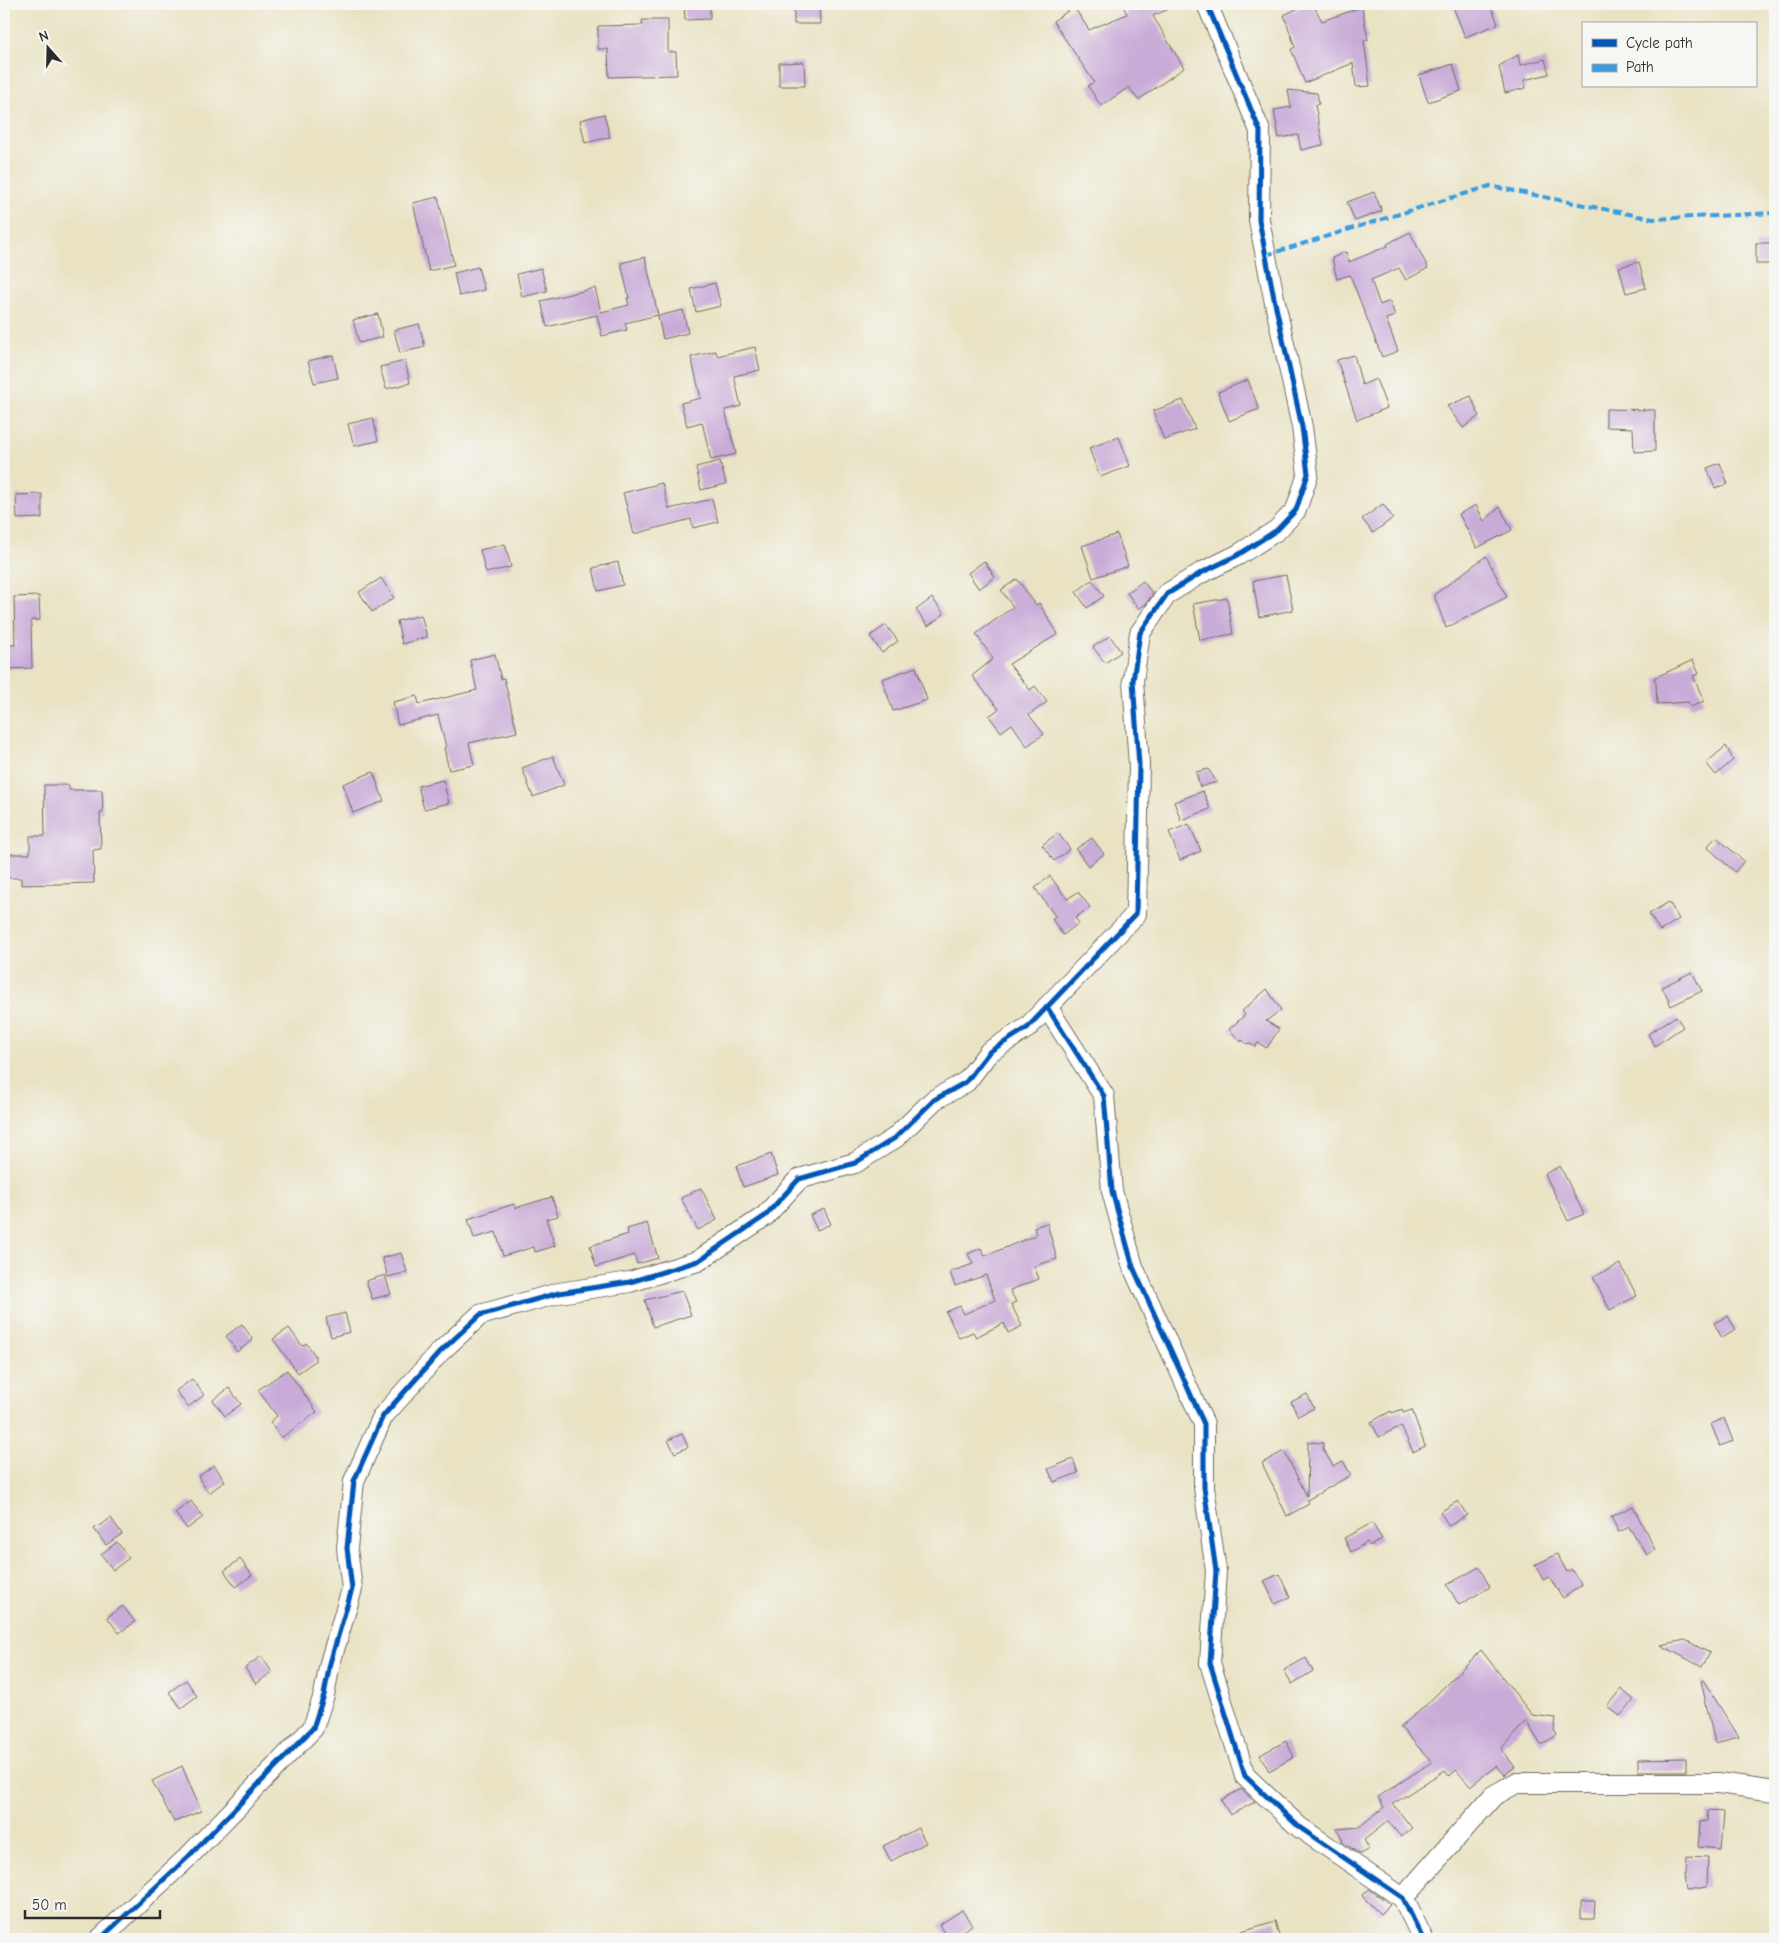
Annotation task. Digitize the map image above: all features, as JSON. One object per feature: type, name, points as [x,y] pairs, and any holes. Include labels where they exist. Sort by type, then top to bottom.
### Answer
[{"type":"street","points":[[100,1939],[188,1857],[312,1728],[324,1695],[330,1663],[352,1589],[347,1548],[354,1481],[383,1416],[440,1352],[480,1315],[559,1293],[630,1282],[698,1261],[765,1216],[799,1179],[855,1163],[895,1138],[934,1100],[966,1082],[990,1052],[1027,1028],[1136,914],[1139,765],[1133,681],[1140,633],[1167,594],[1201,572],[1238,555],[1277,530],[1296,510],[1308,474],[1302,428],[1259,220],[1260,131],[1207,4]]},
{"type":"street","points":[[1046,1007],[1104,1096],[1112,1191],[1133,1267],[1204,1424],[1204,1487],[1216,1571],[1210,1663],[1245,1776],[1299,1827],[1403,1898],[1423,1939]]},
{"type":"street","points":[[1403,1898],[1493,1796],[1516,1783],[1718,1783],[1775,1791]]},
{"type":"building","points":[[684,4],[710,4],[710,19],[685,20]]},
{"type":"building","points":[[794,4],[819,4],[820,24],[794,24]]},
{"type":"building","points":[[1122,4],[1180,4],[1153,16],[1184,68],[1138,100],[1129,87],[1101,106],[1088,86],[1094,82],[1053,21],[1074,7],[1089,30],[1127,14]]},
{"type":"building","points":[[1307,4],[1313,4],[1322,21],[1362,7],[1368,40],[1364,40],[1370,86],[1356,87],[1353,63],[1305,83],[1291,49],[1295,47],[1284,15]]},
{"type":"building","points":[[1452,4],[1490,4],[1498,24],[1465,37]]},
{"type":"building","points":[[642,20],[668,20],[668,52],[676,52],[677,75],[609,77],[608,49],[598,49],[598,26],[643,25]]},
{"type":"building","points":[[1518,55],[1520,65],[1545,59],[1549,74],[1524,80],[1526,88],[1505,93],[1499,66]]},
{"type":"building","points":[[804,62],[805,86],[779,86],[779,63]]},
{"type":"building","points":[[1453,64],[1461,91],[1428,102],[1419,75]]},
{"type":"building","points":[[1288,90],[1317,93],[1319,104],[1315,105],[1323,145],[1301,150],[1298,135],[1279,138],[1274,110],[1291,107]]},
{"type":"building","points":[[604,114],[610,137],[585,143],[580,120]]},
{"type":"building","points":[[1374,192],[1382,211],[1355,221],[1347,202]]},
{"type":"building","points":[[438,197],[454,265],[429,271],[413,203]]},
{"type":"building","points":[[1410,232],[1428,268],[1406,280],[1399,268],[1371,280],[1380,305],[1390,301],[1395,316],[1386,319],[1398,351],[1382,357],[1350,275],[1337,279],[1332,258],[1346,252],[1349,262],[1388,246],[1387,244]]},
{"type":"building","points":[[1756,243],[1775,243],[1775,264],[1756,264]]},
{"type":"building","points":[[645,257],[658,315],[625,323],[627,330],[602,336],[597,315],[547,327],[541,301],[595,288],[601,312],[629,305],[621,263]]},
{"type":"building","points":[[1639,262],[1646,288],[1626,293],[1619,267]]},
{"type":"building","points":[[478,267],[484,290],[459,296],[454,273]]},
{"type":"building","points":[[541,268],[547,291],[522,297],[517,274]]},
{"type":"building","points":[[715,283],[721,306],[696,312],[691,289]]},
{"type":"building","points":[[683,310],[688,333],[663,339],[658,316]]},
{"type":"building","points":[[378,314],[383,337],[359,343],[353,320]]},
{"type":"building","points":[[419,324],[425,347],[400,353],[394,330]]},
{"type":"building","points":[[755,347],[760,370],[734,376],[741,406],[725,410],[736,454],[711,460],[702,422],[687,426],[681,403],[701,398],[691,357],[716,351],[717,356]]},
{"type":"building","points":[[333,355],[338,378],[314,383],[308,361]]},
{"type":"building","points":[[1354,355],[1362,385],[1376,379],[1387,408],[1357,420],[1337,360]]},
{"type":"building","points":[[405,361],[410,383],[386,389],[380,367]]},
{"type":"building","points":[[1248,380],[1259,409],[1229,421],[1218,392]]},
{"type":"building","points":[[1471,396],[1479,416],[1463,428],[1447,406]]},
{"type":"building","points":[[1183,400],[1195,429],[1164,440],[1153,411]]},
{"type":"building","points":[[1606,409],[1655,410],[1655,451],[1634,452],[1633,428],[1606,427]]},
{"type":"building","points":[[373,418],[378,441],[354,446],[348,424]]},
{"type":"building","points":[[1119,437],[1130,466],[1100,477],[1089,448]]},
{"type":"building","points":[[720,461],[726,484],[701,490],[696,467]]},
{"type":"building","points":[[1720,463],[1728,484],[1715,488],[1707,468]]},
{"type":"building","points":[[662,483],[669,509],[712,499],[718,522],[693,528],[691,519],[634,534],[623,493]]},
{"type":"building","points":[[42,494],[42,518],[17,519],[16,495]]},
{"type":"building","points":[[1383,504],[1393,518],[1373,533],[1362,519]]},
{"type":"building","points":[[1476,505],[1484,521],[1500,507],[1512,530],[1477,548],[1459,514]]},
{"type":"building","points":[[1117,534],[1128,566],[1093,578],[1082,546]]},
{"type":"building","points":[[505,544],[511,567],[486,573],[480,550]]},
{"type":"building","points":[[1486,556],[1507,597],[1446,628],[1434,595]]},
{"type":"building","points":[[984,561],[995,577],[979,589],[968,573]]},
{"type":"building","points":[[618,562],[623,585],[598,591],[593,568]]},
{"type":"building","points":[[1286,575],[1293,610],[1259,617],[1253,581]]},
{"type":"building","points":[[381,578],[394,598],[372,612],[359,592]]},
{"type":"building","points":[[1017,579],[1036,605],[1039,603],[1058,634],[1009,664],[1030,690],[1035,686],[1047,702],[1029,715],[1044,734],[1027,746],[1012,724],[1001,732],[989,716],[999,709],[972,676],[993,659],[976,634],[1013,607],[1001,590]]},
{"type":"building","points":[[1092,580],[1104,596],[1087,608],[1076,592]]},
{"type":"building","points":[[1143,581],[1153,594],[1146,604],[1139,609],[1127,593]]},
{"type":"building","points":[[39,596],[40,620],[31,620],[32,668],[7,669],[6,645],[15,645],[14,597]]},
{"type":"building","points":[[932,598],[944,614],[928,626],[916,610]]},
{"type":"building","points":[[1227,598],[1233,634],[1200,640],[1193,604]]},
{"type":"building","points":[[421,615],[427,637],[402,644],[397,621]]},
{"type":"building","points":[[886,625],[898,641],[882,653],[870,636]]},
{"type":"building","points":[[1110,636],[1121,652],[1105,663],[1093,647]]},
{"type":"building","points":[[495,654],[501,679],[504,678],[517,732],[469,743],[474,765],[449,770],[444,748],[446,747],[438,715],[398,725],[393,702],[417,696],[419,704],[477,690],[470,660]]},
{"type":"building","points":[[1693,660],[1699,674],[1693,676],[1704,701],[1691,707],[1688,702],[1657,704],[1654,678]]},
{"type":"building","points":[[916,667],[927,700],[893,711],[882,679]]},
{"type":"building","points":[[1726,746],[1733,760],[1716,775],[1706,763]]},
{"type":"building","points":[[553,756],[564,785],[533,797],[522,768]]},
{"type":"building","points":[[1208,769],[1217,782],[1200,787],[1196,772]]},
{"type":"building","points":[[373,772],[384,801],[353,813],[343,784]]},
{"type":"building","points":[[443,780],[449,803],[424,809],[418,786]]},
{"type":"building","points":[[44,785],[69,785],[69,790],[102,790],[103,813],[100,813],[101,849],[93,850],[94,883],[21,885],[21,878],[4,878],[4,854],[30,854],[30,836],[45,836]]},
{"type":"building","points":[[1203,791],[1210,809],[1181,820],[1174,802]]},
{"type":"building","points":[[1189,824],[1201,851],[1180,860],[1169,832]]},
{"type":"building","points":[[1058,833],[1070,849],[1054,861],[1042,845]]},
{"type":"building","points":[[1716,837],[1744,861],[1735,872],[1707,847]]},
{"type":"building","points":[[1092,838],[1104,854],[1088,866],[1076,849]]},
{"type":"building","points":[[1050,876],[1067,899],[1078,892],[1090,907],[1075,918],[1079,923],[1063,935],[1052,919],[1055,916],[1035,888]]},
{"type":"building","points":[[1669,902],[1679,919],[1660,931],[1649,914]]},
{"type":"building","points":[[1692,972],[1702,991],[1671,1006],[1662,987]]},
{"type":"building","points":[[1267,989],[1281,1010],[1266,1021],[1279,1029],[1267,1048],[1258,1043],[1255,1047],[1242,1040],[1241,1042],[1229,1029],[1245,1015],[1242,1011]]},
{"type":"building","points":[[1676,1016],[1683,1027],[1655,1046],[1648,1034]]},
{"type":"building","points":[[771,1154],[778,1175],[743,1187],[736,1166]]},
{"type":"building","points":[[1560,1166],[1584,1214],[1568,1221],[1545,1174]]},
{"type":"building","points":[[701,1188],[717,1220],[698,1230],[681,1198]]},
{"type":"building","points":[[552,1197],[558,1216],[546,1219],[555,1246],[535,1252],[534,1247],[503,1256],[496,1232],[474,1238],[468,1219],[514,1204],[515,1208]]},
{"type":"building","points":[[824,1209],[831,1224],[817,1230],[810,1215]]},
{"type":"building","points":[[647,1223],[658,1258],[637,1264],[634,1255],[596,1267],[590,1246],[628,1234],[627,1229]]},
{"type":"building","points":[[1047,1223],[1057,1259],[1034,1266],[1039,1279],[1010,1290],[1016,1302],[1011,1304],[1022,1326],[1008,1333],[1004,1323],[976,1337],[973,1332],[959,1338],[946,1312],[960,1306],[964,1314],[995,1300],[986,1275],[955,1286],[950,1272],[973,1264],[968,1254],[981,1248],[985,1256],[1036,1235],[1034,1227]]},
{"type":"building","points":[[401,1253],[407,1272],[388,1277],[382,1258]]},
{"type":"building","points":[[1620,1264],[1637,1296],[1610,1310],[1593,1277]]},
{"type":"building","points":[[385,1275],[391,1294],[372,1299],[366,1281]]},
{"type":"building","points":[[682,1291],[691,1315],[653,1327],[645,1300]]},
{"type":"building","points":[[345,1313],[350,1332],[331,1337],[326,1318]]},
{"type":"building","points":[[1728,1316],[1736,1330],[1722,1338],[1714,1323]]},
{"type":"building","points":[[242,1324],[253,1340],[237,1352],[226,1336]]},
{"type":"building","points":[[289,1328],[302,1346],[306,1343],[315,1355],[315,1361],[298,1373],[273,1339]]},
{"type":"building","points":[[287,1370],[317,1412],[281,1438],[270,1422],[277,1416],[258,1390]]},
{"type":"building","points":[[192,1379],[204,1395],[188,1407],[176,1391]]},
{"type":"building","points":[[229,1388],[241,1404],[225,1416],[213,1400]]},
{"type":"building","points":[[1307,1394],[1314,1408],[1298,1416],[1291,1402]]},
{"type":"building","points":[[1402,1409],[1403,1413],[1412,1410],[1425,1446],[1413,1452],[1401,1426],[1379,1437],[1371,1422],[1391,1411],[1392,1413]]},
{"type":"building","points":[[1724,1418],[1733,1441],[1720,1446],[1711,1424]]},
{"type":"building","points":[[682,1434],[688,1447],[675,1453],[668,1440]]},
{"type":"building","points":[[1308,1442],[1323,1443],[1323,1449],[1333,1466],[1343,1461],[1351,1475],[1307,1500],[1309,1504],[1287,1516],[1262,1463],[1284,1451],[1307,1496]]},
{"type":"building","points":[[1073,1459],[1078,1473],[1054,1482],[1048,1469]]},
{"type":"building","points":[[214,1465],[225,1481],[209,1493],[198,1477]]},
{"type":"building","points":[[191,1501],[203,1517],[187,1529],[175,1513]]},
{"type":"building","points":[[1458,1501],[1467,1515],[1449,1526],[1440,1512]]},
{"type":"building","points":[[1633,1506],[1655,1550],[1647,1555],[1629,1527],[1619,1532],[1611,1517]]},
{"type":"building","points":[[111,1518],[122,1534],[106,1545],[94,1529]]},
{"type":"building","points":[[1372,1523],[1382,1539],[1370,1546],[1367,1542],[1351,1552],[1344,1538]]},
{"type":"building","points":[[117,1542],[129,1558],[113,1570],[101,1554]]},
{"type":"building","points":[[1557,1554],[1567,1572],[1571,1569],[1582,1585],[1563,1598],[1549,1577],[1543,1580],[1535,1565]]},
{"type":"building","points":[[240,1559],[252,1575],[236,1587],[224,1571]]},
{"type":"building","points":[[1479,1567],[1490,1587],[1459,1605],[1447,1585]]},
{"type":"building","points":[[1279,1574],[1290,1597],[1275,1604],[1264,1581]]},
{"type":"building","points":[[123,1606],[135,1622],[119,1633],[107,1617]]},
{"type":"building","points":[[1685,1640],[1710,1653],[1702,1667],[1661,1645]]},
{"type":"building","points":[[1481,1650],[1532,1715],[1556,1718],[1554,1730],[1557,1735],[1541,1745],[1526,1721],[1501,1749],[1515,1767],[1504,1775],[1496,1766],[1470,1786],[1456,1770],[1450,1776],[1445,1770],[1393,1804],[1412,1828],[1401,1837],[1388,1821],[1364,1840],[1369,1849],[1360,1854],[1341,1841],[1343,1840],[1337,1829],[1359,1827],[1384,1807],[1378,1797],[1432,1762],[1400,1727],[1422,1709]]},
{"type":"building","points":[[261,1656],[272,1672],[256,1684],[245,1668]]},
{"type":"building","points":[[1306,1658],[1313,1671],[1292,1684],[1284,1670]]},
{"type":"building","points":[[186,1680],[197,1696],[181,1708],[169,1692]]},
{"type":"building","points":[[1703,1680],[1739,1737],[1715,1743],[1701,1681]]},
{"type":"building","points":[[1621,1689],[1634,1700],[1620,1716],[1607,1706]]},
{"type":"building","points":[[1286,1741],[1294,1757],[1269,1771],[1260,1755]]},
{"type":"building","points":[[1686,1758],[1686,1771],[1638,1771],[1638,1759]]},
{"type":"building","points":[[182,1766],[201,1811],[174,1822],[152,1781]]},
{"type":"building","points":[[1241,1789],[1255,1802],[1230,1815],[1221,1800]]},
{"type":"building","points":[[1708,1811],[1724,1812],[1721,1849],[1698,1847],[1700,1822],[1707,1821]]},
{"type":"building","points":[[918,1828],[926,1843],[891,1861],[883,1846]]},
{"type":"building","points":[[1687,1857],[1708,1858],[1707,1887],[1686,1890],[1684,1874],[1686,1874]]},
{"type":"building","points":[[1369,1889],[1390,1904],[1380,1914],[1362,1896]]},
{"type":"building","points":[[1581,1901],[1595,1901],[1594,1919],[1581,1919]]},
{"type":"building","points":[[962,1910],[972,1925],[951,1939],[948,1939],[939,1925]]},
{"type":"building","points":[[1275,1921],[1280,1939],[1226,1939],[1225,1936]]},
{"type":"marked path","points":[[1266,255],[1490,186],[1653,219],[1775,213]]},
{"type":"cycle path","points":[[100,1939],[188,1857],[313,1728],[324,1695],[330,1663],[352,1589],[347,1548],[354,1481],[383,1416],[440,1352],[480,1315],[559,1293],[630,1282],[698,1261],[765,1216],[799,1179],[855,1163],[895,1138],[934,1100],[966,1082],[989,1052],[1027,1028],[1136,914],[1139,765],[1133,681],[1140,633],[1167,594],[1201,573],[1238,555],[1277,530],[1296,510],[1308,474],[1302,427],[1259,220],[1260,131],[1207,4]]},
{"type":"cycle path","points":[[1047,1007],[1104,1096],[1112,1191],[1133,1267],[1204,1424],[1204,1487],[1216,1571],[1210,1663],[1245,1776],[1299,1827],[1403,1898],[1423,1939]]}]
